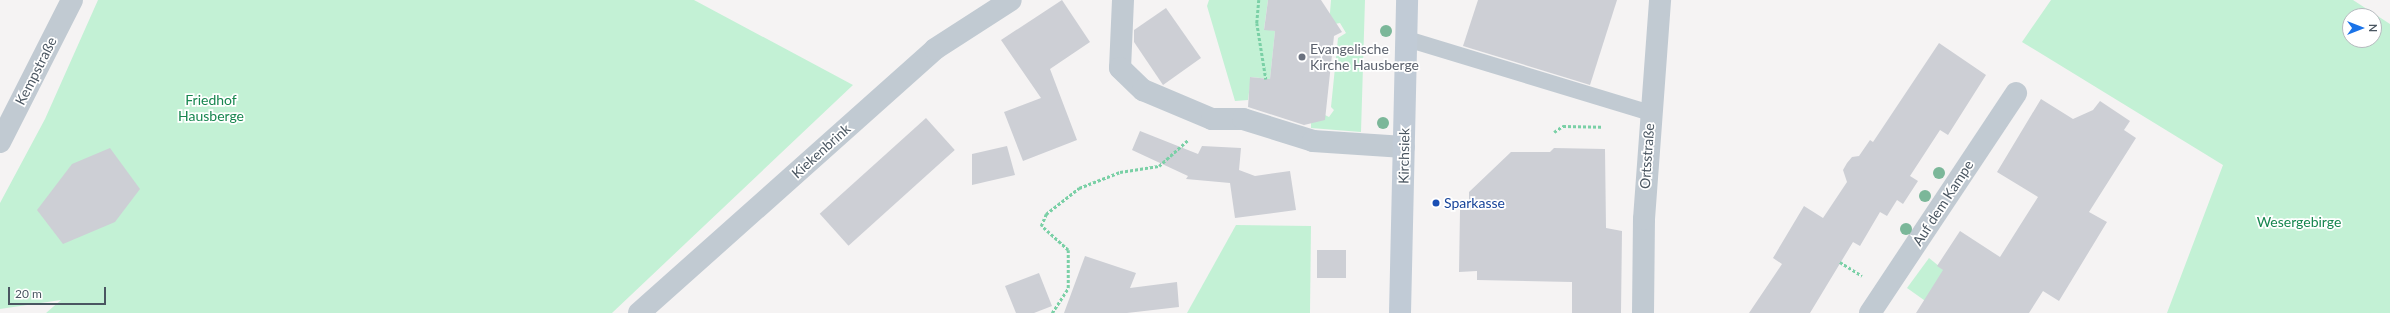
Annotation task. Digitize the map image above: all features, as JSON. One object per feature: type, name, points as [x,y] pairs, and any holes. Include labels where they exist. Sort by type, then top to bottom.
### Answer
[{"type":"main road","name":"Kirchsiek","points":[[1400,313],[1407,0]]},
{"type":"street","name":"Kempstraße","points":[[0,142],[72,0]]},
{"type":"street","name":"Kiekenbrink","points":[[639,313],[935,49],[1011,0]]},
{"type":"street","points":[[1123,0],[1120,68],[1143,90],[1212,119],[1243,119],[1313,142],[1404,146]]},
{"type":"street","name":"Ortsstraße","points":[[1643,313],[1644,219],[1650,113],[1660,0]]},
{"type":"street","name":"Auf dem Kampe","points":[[1870,313],[2016,93]]},
{"type":"lane","points":[[1406,39],[1650,113]]},
{"type":"path","points":[[1259,0],[1256,22],[1266,79]]},
{"type":"path","points":[[1052,313],[1068,288],[1068,250],[1041,226],[1046,214],[1079,188],[1120,172],[1159,166],[1212,119]]},
{"type":"green space","name":"Friedhof Hausberge","points":[[98,0],[694,0],[853,85],[612,313],[46,313],[61,300],[0,309],[0,203],[45,119]]},
{"type":"green space","points":[[1209,0],[1268,0],[1264,29],[1275,31],[1270,79],[1251,77],[1248,100],[1235,101],[1207,6]]},
{"type":"green space","points":[[1331,0],[1365,0],[1361,132],[1311,128],[1311,120],[1323,114],[1329,117],[1334,110],[1331,107],[1338,38],[1346,33],[1340,23],[1329,25]]},
{"type":"green space","name":"Wesergebirge","points":[[2051,0],[2353,0],[2365,8],[2342,8],[2342,48],[2382,48],[2382,19],[2390,24],[2390,313],[2167,313],[2223,165],[2022,42]]},
{"type":"green space","points":[[1236,225],[1311,226],[1310,313],[1187,313]]},
{"type":"green space","points":[[1929,258],[1945,271],[1931,305],[1907,288]]},
{"type":"building","points":[[1062,0],[1090,42],[1050,69],[1077,140],[1023,161],[1004,112],[1041,98],[1001,40]]},
{"type":"building","name":"Evangelische Kirche Hausberge","points":[[1268,0],[1321,0],[1342,32],[1334,36],[1325,120],[1304,125],[1248,107],[1250,77],[1270,79],[1275,31],[1264,30]]},
{"type":"building","points":[[1478,0],[1617,0],[1590,85],[1463,46]]},
{"type":"building","points":[[1166,8],[1201,58],[1163,85],[1134,42],[1134,30]]},
{"type":"building","points":[[1939,43],[1986,75],[1948,135],[1940,130],[1910,176],[1918,181],[1903,204],[1897,200],[1887,216],[1880,212],[1860,246],[1853,242],[1810,313],[1749,313],[1782,264],[1773,258],[1804,206],[1823,218],[1847,182],[1843,170],[1847,163],[1852,157],[1859,156],[1870,140],[1873,142]]},
{"type":"building","points":[[2041,99],[2073,119],[2093,110],[2100,101],[2130,121],[2124,130],[2136,138],[2089,212],[2107,222],[2059,301],[2043,291],[2029,313],[1916,313],[1943,270],[1937,266],[1960,231],[2000,257],[2038,197],[1997,172]]},
{"type":"building","points":[[926,118],[955,150],[849,246],[820,214]]},
{"type":"building","points":[[1140,131],[1198,154],[1202,146],[1241,148],[1239,170],[1255,176],[1290,171],[1296,210],[1235,218],[1230,183],[1186,179],[1188,176],[1132,150]]},
{"type":"building","points":[[1007,146],[1015,175],[972,185],[972,154]]},
{"type":"building","points":[[110,148],[140,189],[115,222],[63,244],[37,210],[72,164]]},
{"type":"building","points":[[1554,148],[1605,149],[1606,228],[1622,231],[1621,313],[1572,313],[1572,282],[1477,280],[1477,271],[1459,272],[1460,210],[1469,210],[1469,192],[1511,152],[1550,152]]},
{"type":"building","points":[[1317,250],[1346,250],[1346,278],[1317,278]]},
{"type":"building","points":[[1085,256],[1136,273],[1130,288],[1177,282],[1179,307],[1127,313],[1064,313]]},
{"type":"building","points":[[1039,273],[1052,306],[1034,313],[1016,313],[1005,286]]},
{"type":"place","name":"Evangelische Kirche Hausberge","points":[[1302,57]]},
{"type":"place","name":"Sparkasse","points":[[1436,203]]}]
